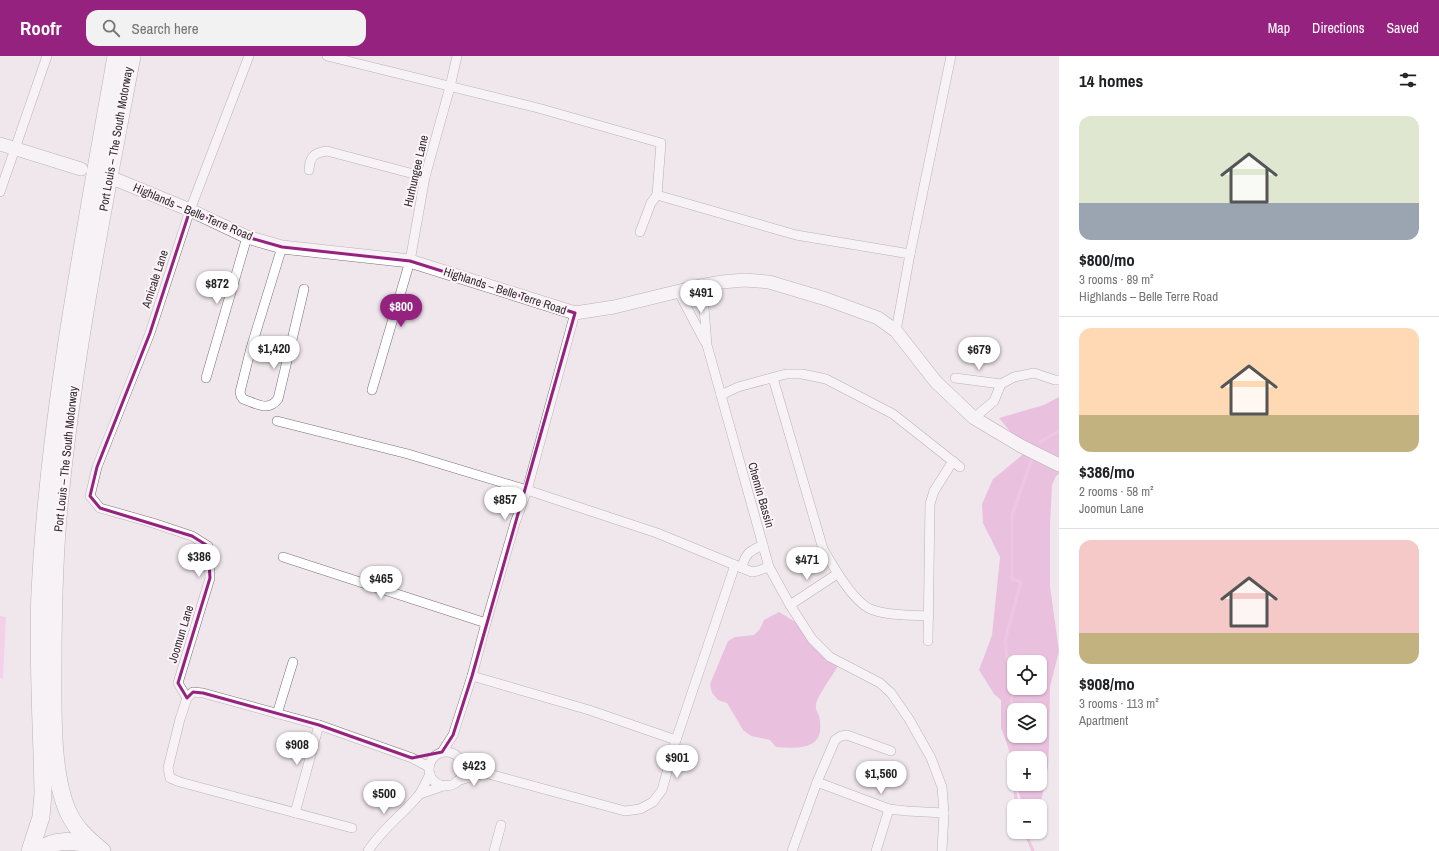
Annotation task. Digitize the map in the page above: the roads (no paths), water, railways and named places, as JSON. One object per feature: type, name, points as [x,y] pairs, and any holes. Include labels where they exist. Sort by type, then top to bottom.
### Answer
[{"type":"highway","name":"Port Louis – The South Motorway","points":[[30,851],[41,817],[43,794],[40,594],[51,473],[62,375],[72,310],[116,56]]},
{"type":"highway","name":"Port Louis – The South Motorway","points":[[102,851],[78,830],[67,809],[60,789],[55,746],[53,612],[58,518],[72,402],[82,332],[132,56]]},
{"type":"highway","points":[[38,851],[55,843],[71,841],[87,844],[102,851]]},
{"type":"street","points":[[0,192],[47,56]]},
{"type":"street","name":"Amicale Lane","points":[[100,508],[90,496],[97,467],[150,334],[190,210],[249,56]]},
{"type":"street","points":[[327,56],[538,108],[661,142],[657,195],[651,203],[640,232]]},
{"type":"street","name":"Hurhungee Lane","points":[[372,390],[410,261],[424,177],[450,87],[457,56]]},
{"type":"street","points":[[896,331],[910,254],[951,56]]},
{"type":"street","points":[[0,144],[81,169]]},
{"type":"street","points":[[309,170],[310,160],[318,152],[327,151],[424,177]]},
{"type":"street","name":"Highlands – Belle Terre Road","points":[[117,180],[190,210],[247,237],[282,247],[410,261],[575,313],[614,307],[722,282],[745,280],[769,282],[878,318],[896,331],[936,382],[974,418],[1021,446],[1059,465]]},
{"type":"street","points":[[657,195],[796,235],[910,254]]},
{"type":"street","points":[[206,378],[247,237]]},
{"type":"street","points":[[282,247],[251,348],[240,392],[243,399],[266,407],[273,405],[278,399],[304,289]]},
{"type":"street","points":[[700,286],[704,308],[707,345]]},
{"type":"street","points":[[678,291],[707,345]]},
{"type":"street","points":[[368,851],[384,830],[420,794],[430,770],[432,759],[454,735],[515,523],[526,490],[575,313]]},
{"type":"street","name":"Chemin Bassin","points":[[707,345],[769,567],[790,605],[812,639],[830,657],[880,683],[891,693],[910,719],[931,758],[942,787],[944,813],[942,851]]},
{"type":"street","points":[[955,378],[1001,384],[1014,377],[1034,373],[1059,380]]},
{"type":"street","points":[[721,395],[738,387],[786,374],[802,374],[826,379],[893,414],[957,464],[934,491],[930,504],[928,641]]},
{"type":"street","points":[[774,378],[823,549],[837,574],[851,591],[872,610],[882,613],[928,616]]},
{"type":"street","points":[[974,418],[994,401],[1001,384]]},
{"type":"street","points":[[277,421],[408,454],[526,490],[657,533],[752,572],[769,567]]},
{"type":"street","name":"Joomun Lane","points":[[100,508],[192,536],[208,546],[210,578],[178,682],[187,698]]},
{"type":"street","points":[[412,758],[450,752],[485,773],[625,811],[640,809],[653,802],[662,790],[676,740],[738,566],[747,554],[763,545]]},
{"type":"street","points":[[282,557],[486,622]]},
{"type":"street","points":[[790,605],[837,574]]},
{"type":"street","points":[[277,714],[292,662]]},
{"type":"street","points":[[472,676],[589,710],[676,740]]},
{"type":"street","points":[[352,828],[180,782],[170,778],[168,768],[180,719],[187,698],[193,692],[202,693],[319,726],[412,758],[430,770],[432,779],[438,783],[446,785]]},
{"type":"street","points":[[295,813],[319,726]]},
{"type":"street","points":[[454,735],[458,758],[463,769],[461,777],[457,781]]},
{"type":"street","points":[[792,851],[817,782],[835,740],[841,736],[848,736],[891,751]]},
{"type":"street","points":[[420,794],[485,773]]},
{"type":"street","points":[[817,782],[889,809],[907,812],[944,813]]},
{"type":"street","points":[[876,851],[889,809]]},
{"type":"street","points":[[494,851],[501,825]]},
{"type":"waterway","points":[[1040,442],[1059,431]]},
{"type":"waterway","points":[[1010,751],[1008,730],[1012,695],[1005,641],[1021,582],[1012,579],[1012,515],[1033,456]]},
{"type":"waterway","points":[[1015,791],[1016,799]]},
{"type":"waterway","points":[[1028,839],[1033,851]]}]
